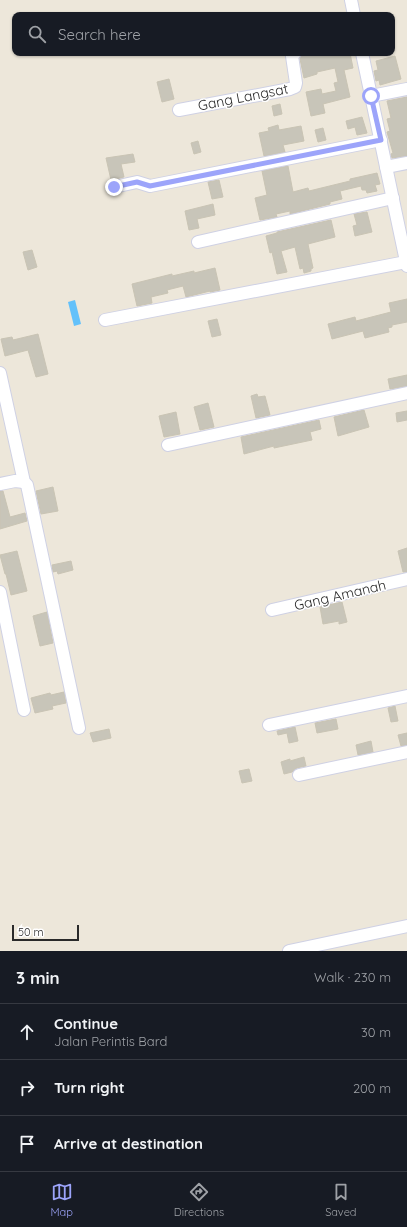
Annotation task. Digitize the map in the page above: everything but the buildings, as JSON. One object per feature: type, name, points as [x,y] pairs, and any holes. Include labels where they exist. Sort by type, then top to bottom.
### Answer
[{"type":"street","points":[[351,0],[353,12]]},
{"type":"street","name":"Gang Langsat","points":[[179,110],[295,87],[296,83],[292,56]]},
{"type":"street","points":[[105,320],[407,264],[405,243],[393,198],[363,56]]},
{"type":"street","points":[[371,96],[407,89]]},
{"type":"street","points":[[114,187],[137,182],[150,186],[381,140]]},
{"type":"street","points":[[386,167],[407,163]]},
{"type":"street","points":[[198,242],[393,198]]},
{"type":"street","points":[[0,373],[24,482],[27,485],[79,728]]},
{"type":"street","points":[[168,445],[407,393]]},
{"type":"street","points":[[0,484],[15,481],[24,482]]},
{"type":"street","name":"Gang Amanah","points":[[272,610],[407,579]]},
{"type":"street","points":[[0,592],[24,710]]},
{"type":"street","points":[[269,725],[407,696]]},
{"type":"street","points":[[299,774],[407,752]]},
{"type":"street","points":[[290,951],[407,926]]},
{"type":"water","points":[[75,300],[81,324],[74,326],[68,302]]},
{"type":"route","points":[[114,187],[137,182],[150,186],[381,140],[371,96]]}]
